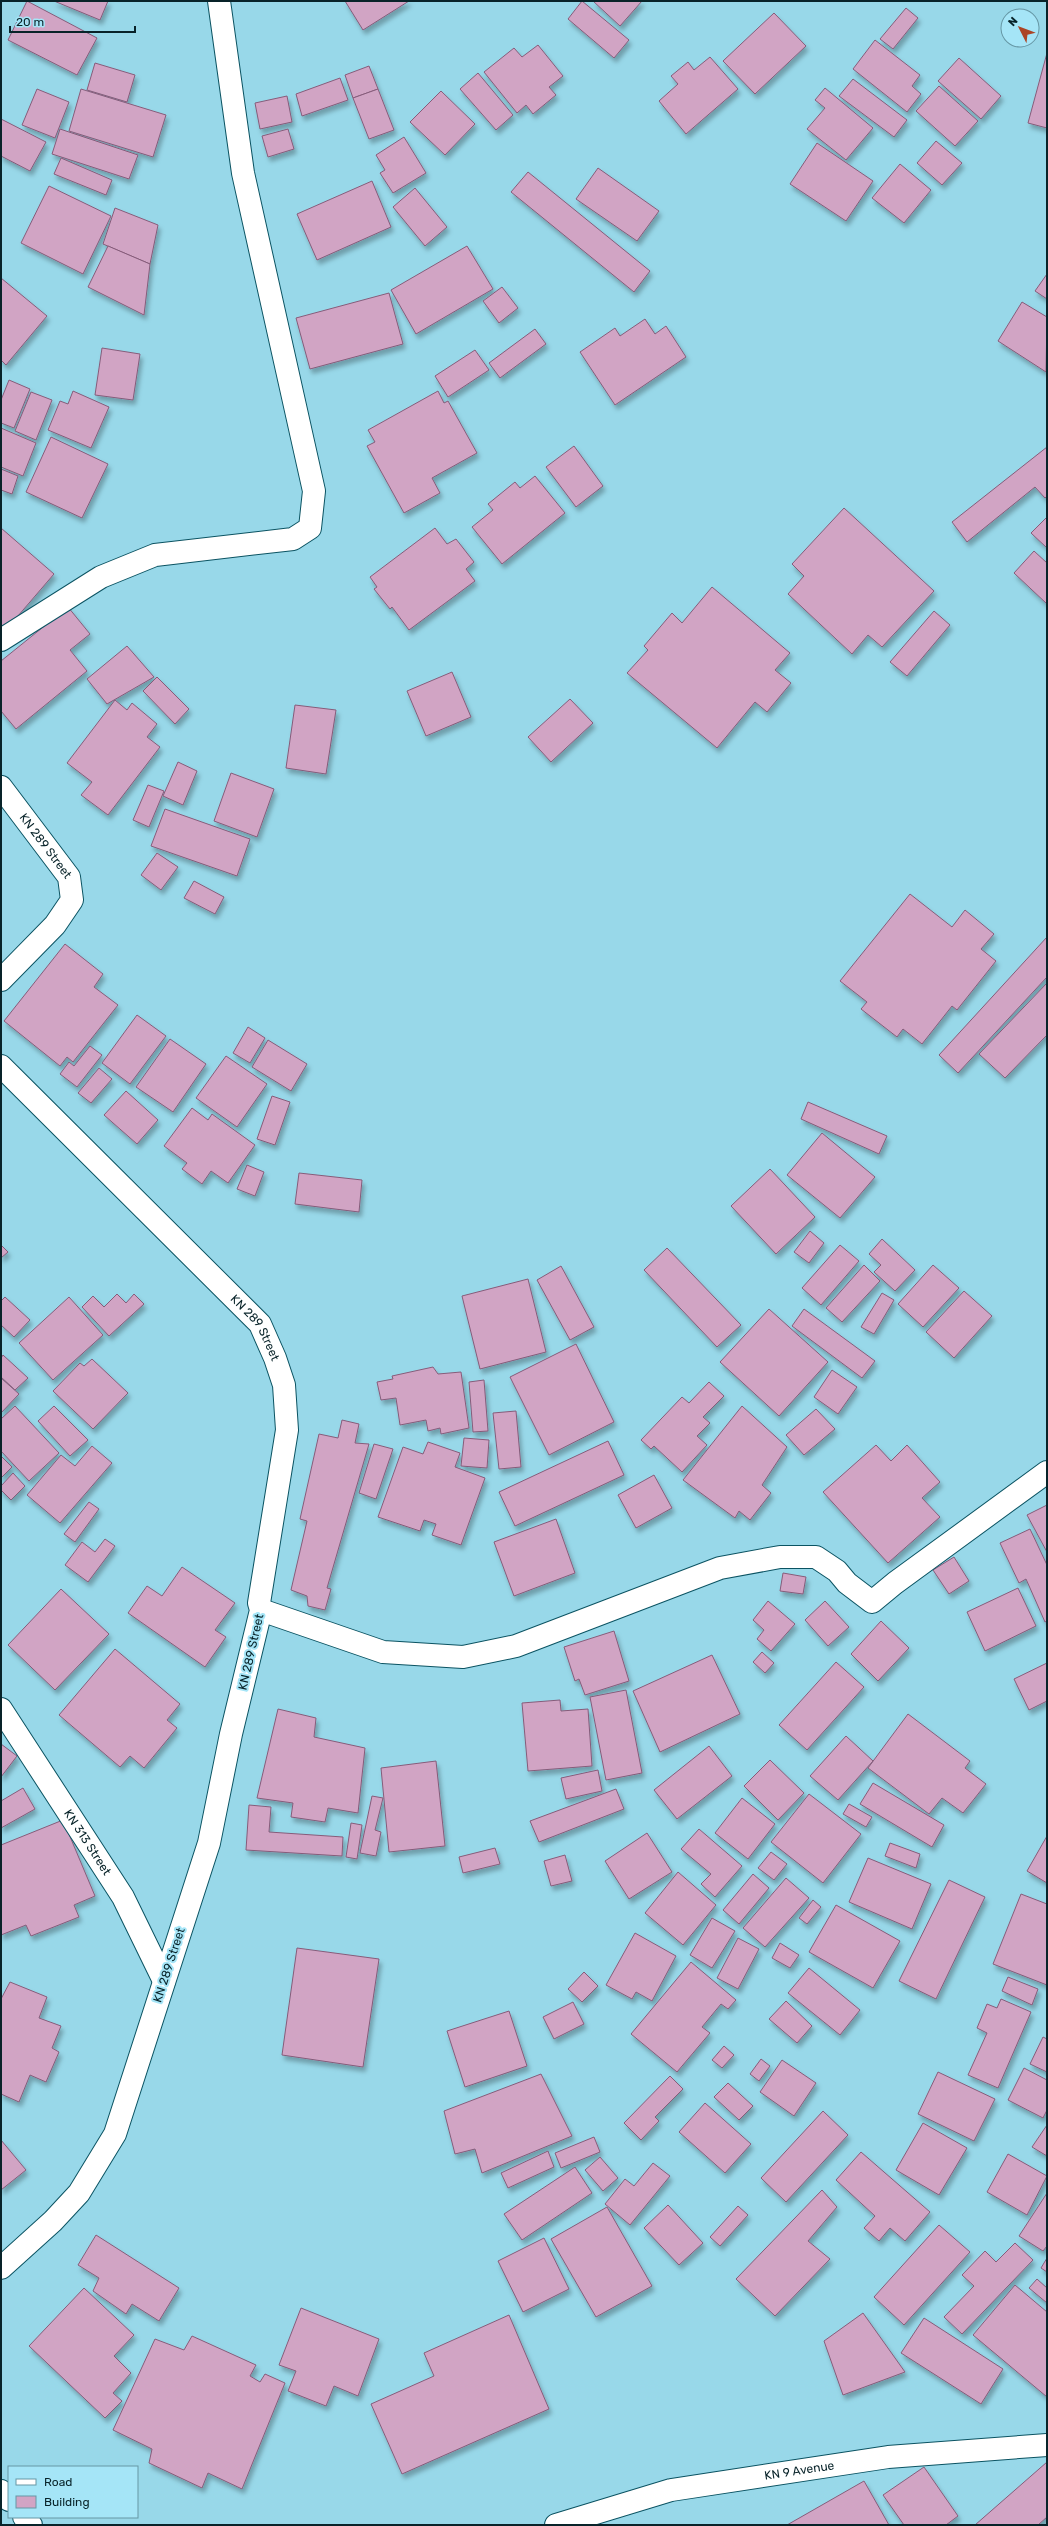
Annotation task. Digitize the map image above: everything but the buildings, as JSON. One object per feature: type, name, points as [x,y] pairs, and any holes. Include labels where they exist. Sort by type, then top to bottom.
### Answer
[{"type":"street","points":[[1,640],[101,577],[155,555],[293,539],[310,528],[314,491],[244,173],[219,1]]},
{"type":"street","name":"KN 289 Street","points":[[1,787],[69,877],[72,900],[55,925],[1,980]]},
{"type":"street","name":"KN 289 Street","points":[[1,1066],[260,1324],[275,1358],[284,1385],[287,1430],[259,1603],[261,1610],[231,1734],[209,1844],[115,2134],[79,2193],[54,2221],[1,2268]]},
{"type":"street","points":[[261,1610],[383,1652],[463,1657],[516,1646],[720,1568],[780,1556],[816,1557],[837,1571],[846,1583],[872,1602],[895,1582],[1047,1472]]},
{"type":"street","name":"KN 313 Street","points":[[1,1709],[123,1897],[164,1980]]},
{"type":"street","name":"KN 9 Avenue","points":[[556,2525],[671,2490],[888,2457],[1047,2445]]},
{"type":"street","points":[[1,2490],[8,2499]]}]
